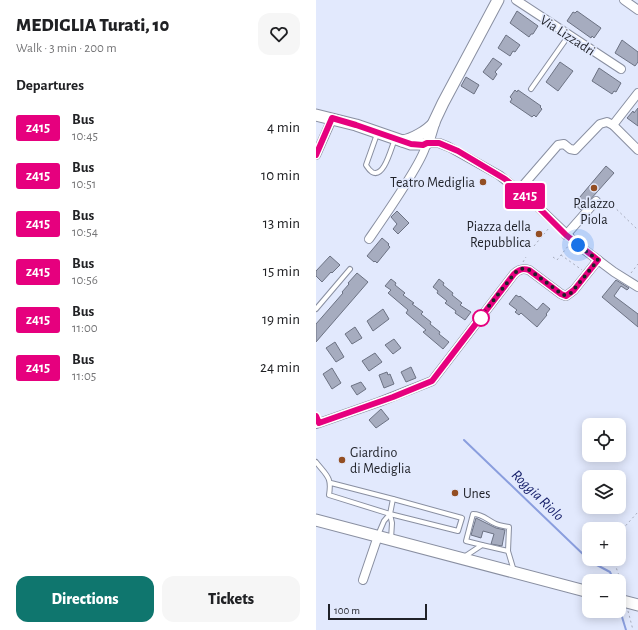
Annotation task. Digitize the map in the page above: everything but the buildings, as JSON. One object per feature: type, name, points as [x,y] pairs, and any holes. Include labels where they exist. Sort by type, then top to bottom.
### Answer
[{"type":"street","points":[[369,239],[424,153],[424,140],[498,0]]},
{"type":"street","name":"Via Lizzadri","points":[[516,0],[621,69]]},
{"type":"street","points":[[624,0],[638,10]]},
{"type":"street","points":[[613,125],[638,93]]},
{"type":"street","points":[[316,115],[356,125],[411,144],[424,140],[439,143],[458,151],[499,175],[519,190],[569,238],[626,280],[638,287]]},
{"type":"street","points":[[316,155],[332,118]]},
{"type":"street","points":[[519,190],[558,145],[564,144],[570,149],[575,150],[600,124],[607,122],[613,125],[638,150]]},
{"type":"street","points":[[569,238],[596,201]]},
{"type":"street","points":[[317,421],[386,399],[432,381],[519,269],[523,268],[529,270],[561,294],[566,296],[573,292],[598,260]]},
{"type":"street","points":[[316,520],[582,590]]},
{"type":"street","points":[[364,580],[378,536]]},
{"type":"street","points":[[626,602],[638,605]]},
{"type":"lane","points":[[531,89],[569,35]]},
{"type":"lane","points":[[378,133],[366,165],[369,170],[376,174],[379,174],[383,169],[398,140]]},
{"type":"lane","points":[[316,309],[350,269]]},
{"type":"lane","points":[[316,462],[331,483],[329,495],[390,514],[458,531],[462,518],[331,483]]},
{"type":"lane","points":[[391,540],[392,523],[390,514],[393,499]]},
{"type":"lane","points":[[378,536],[384,521],[390,514]]},
{"type":"lane","points":[[508,551],[466,541],[473,514],[479,514],[496,524],[509,527],[508,551],[515,572]]},
{"type":"lane","points":[[462,558],[482,545]]},
{"type":"path","points":[[596,201],[602,206],[607,200],[638,230]]},
{"type":"path","points":[[534,246],[554,223]]},
{"type":"path","points":[[553,257],[557,260],[569,238]]},
{"type":"path","points":[[561,255],[587,274]]},
{"type":"path","points":[[626,280],[638,264]]},
{"type":"path","points":[[626,525],[638,512]]},
{"type":"waterway","name":"Roggia Riolo","points":[[464,440],[587,558],[611,574]]},
{"type":"waterway","name":"Roggia Riolo","points":[[622,618],[626,630]]},
{"type":"bus line","name":"z415","points":[[316,155],[332,118],[411,144],[443,144],[458,151],[505,179],[534,203],[566,235],[598,260],[574,290],[566,296],[561,294],[529,270],[523,268],[519,269],[432,381],[393,397],[319,423],[316,416]]},
{"type":"place","name":"Teatro Mediglia","points":[[483,182]]},
{"type":"place","name":"Palazzo Piola","points":[[594,188]]},
{"type":"place","name":"Piazza della Repubblica","points":[[539,234]]},
{"type":"place","name":"Giardino di Mediglia","points":[[342,460]]},
{"type":"place","name":"Unes","points":[[455,493]]},
{"type":"route","points":[[481,318],[478,320],[519,269],[523,268],[531,271],[563,295],[566,296],[571,293],[598,260],[578,245]]}]
